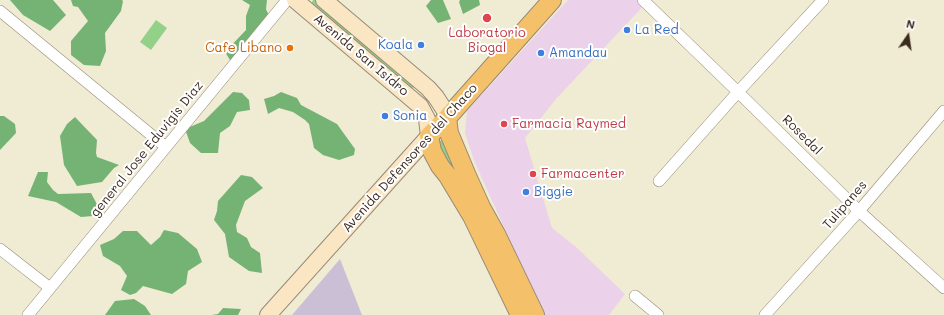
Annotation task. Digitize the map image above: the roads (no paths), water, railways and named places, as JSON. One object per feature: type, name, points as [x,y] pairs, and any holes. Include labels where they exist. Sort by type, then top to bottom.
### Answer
[{"type":"main road","name":"Avenida San Isidro","points":[[295,0],[420,106],[427,119],[429,136]]},
{"type":"main road","name":"Avenida San Isidro","points":[[324,0],[428,88],[445,111],[447,118]]},
{"type":"main road","name":"Avenida Defensores del Chaco","points":[[268,315],[552,0]]},
{"type":"main road","points":[[447,118],[449,133],[467,176],[535,315]]},
{"type":"main road","points":[[429,136],[432,151],[472,216],[520,315]]},
{"type":"street","name":"general Jose Eduvigis Diaz","points":[[28,315],[287,0]]},
{"type":"street","name":"Rosedal","points":[[643,0],[859,211],[944,288]]},
{"type":"street","points":[[659,181],[738,92],[823,0]]},
{"type":"street","points":[[0,10],[166,147]]},
{"type":"street","name":"Tulipanes","points":[[765,315],[859,211],[944,111]]},
{"type":"street","points":[[0,249],[50,288]]},
{"type":"street","points":[[635,296],[658,315]]},
{"type":"place","name":"Laboratorio Biogal","points":[[487,18]]},
{"type":"place","name":"La Red","points":[[627,30]]},
{"type":"place","name":"Koala","points":[[421,45]]},
{"type":"place","name":"Cafe Libano","points":[[290,48]]},
{"type":"place","name":"Amandau","points":[[541,53]]},
{"type":"place","name":"Sonia","points":[[385,116]]},
{"type":"place","name":"Farmacia Raymed","points":[[504,124]]},
{"type":"place","name":"Farmacenter","points":[[533,174]]},
{"type":"place","name":"Biggie","points":[[526,192]]}]
